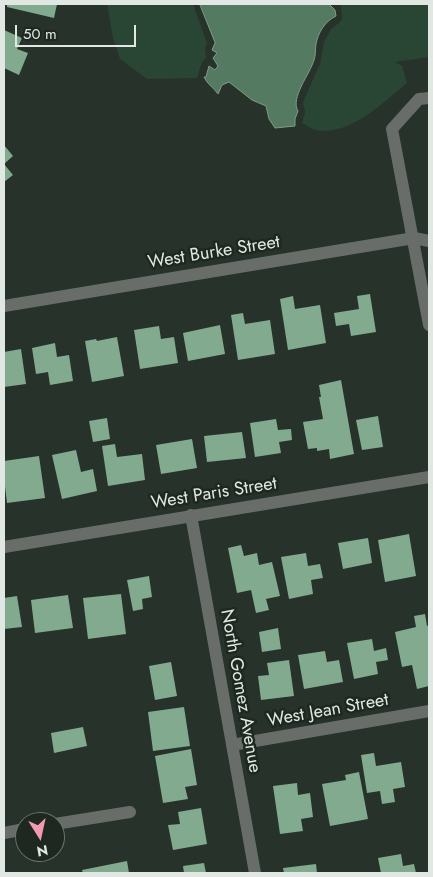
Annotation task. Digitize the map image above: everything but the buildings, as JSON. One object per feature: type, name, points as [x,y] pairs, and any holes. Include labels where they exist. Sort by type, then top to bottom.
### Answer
[{"type":"street","points":[[429,98],[419,99],[392,129],[429,325]]},
{"type":"street","name":"West Burke Street","points":[[4,306],[414,238],[429,241]]},
{"type":"street","name":"West Paris Street","points":[[4,547],[429,477]]},
{"type":"street","name":"North Gomez Avenue","points":[[191,515],[254,873]]},
{"type":"street","name":"West Jean Street","points":[[232,745],[429,711]]},
{"type":"street","points":[[65,822],[130,812]]},
{"type":"shaded area","points":[[107,4],[193,4],[207,43],[205,48],[206,58],[202,62],[197,78],[147,79],[120,59],[113,38]]},
{"type":"shaded area","points":[[200,4],[329,4],[335,10],[336,16],[325,24],[318,36],[312,66],[298,93],[296,106],[298,111],[295,126],[275,128],[269,119],[266,106],[252,100],[229,82],[222,85],[218,94],[207,82],[204,77],[206,77],[209,66],[215,70],[218,66],[213,58],[217,53],[212,50],[215,43]]},
{"type":"shaded area","points":[[339,4],[429,4],[429,57],[395,62],[402,66],[407,83],[365,116],[341,128],[328,131],[316,130],[302,123],[305,112],[303,102],[320,64],[324,42],[331,29],[342,18]]}]
